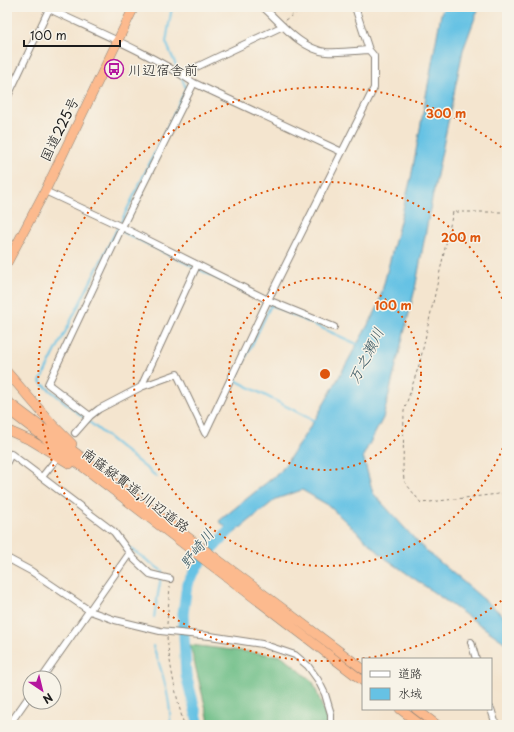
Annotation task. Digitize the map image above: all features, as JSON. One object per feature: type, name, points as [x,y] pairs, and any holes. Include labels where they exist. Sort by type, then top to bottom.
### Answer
[{"type":"highway","name":"国道225号","points":[[7,263],[45,191],[134,7]]},
{"type":"highway","points":[[7,372],[52,424],[73,445],[109,472],[158,520]]},
{"type":"highway","points":[[7,376],[20,387]]},
{"type":"highway","name":"南薩縦貫道;川辺道路","points":[[7,401],[158,520]]},
{"type":"highway","name":"南薩縦貫道;川辺道路","points":[[7,409],[222,568],[362,668]]},
{"type":"highway","points":[[7,430],[32,441],[158,520]]},
{"type":"highway","name":"南薩縦貫道;川辺道路","points":[[222,568],[362,680]]},
{"type":"highway","points":[[401,710],[421,725]]},
{"type":"highway","points":[[417,710],[437,725]]},
{"type":"street","points":[[263,7],[300,41],[309,46],[325,52],[370,50]]},
{"type":"street","points":[[75,434],[90,416],[99,409],[141,387],[177,374],[205,433],[268,300],[374,88],[374,56],[370,50],[355,7]]},
{"type":"street","points":[[7,98],[48,8],[118,41],[194,83],[342,152]]},
{"type":"street","points":[[180,74],[282,24]]},
{"type":"street","points":[[90,416],[48,384],[122,227],[194,83]]},
{"type":"street","points":[[45,191],[122,227],[197,267],[268,300],[334,327]]},
{"type":"street","points":[[141,387],[197,267]]},
{"type":"street","points":[[7,462],[11,454],[114,532],[129,554],[150,574],[170,579]]},
{"type":"street","points":[[42,477],[57,458]]},
{"type":"street","points":[[48,670],[129,554]]},
{"type":"street","points":[[7,558],[31,571],[90,611],[115,620],[160,631],[210,636],[262,644],[295,655],[308,666],[318,680],[325,694],[331,714],[331,725]]},
{"type":"street","points":[[471,642],[476,658]]},
{"type":"street","points":[[9,725],[22,706]]},
{"type":"street","points":[[491,710],[496,725]]},
{"type":"path","points":[[282,24],[292,14],[308,7]]},
{"type":"path","points":[[507,212],[453,212],[420,362],[404,411],[403,468],[404,481],[421,503],[507,493]]},
{"type":"path","points":[[170,579],[167,631],[170,664],[176,698],[184,725]]},
{"type":"green space","points":[[190,645],[282,656],[313,682],[329,725],[209,725]]},
{"type":"water","name":"万之瀬川","points":[[444,7],[479,7],[463,50],[415,289],[383,418],[363,456],[373,493],[421,546],[507,619],[507,644],[385,558],[328,505],[302,490],[276,499],[233,534],[219,521],[281,471],[316,418],[378,307],[411,178],[441,14]]},
{"type":"waterway","points":[[172,7],[166,42],[178,70]]},
{"type":"waterway","points":[[121,222],[186,89],[182,78]]},
{"type":"waterway","points":[[118,227],[40,382],[157,477]]},
{"type":"waterway","points":[[123,232],[249,294]]},
{"type":"waterway","points":[[269,304],[271,305],[235,380],[315,421]]},
{"type":"waterway","name":"万之瀬川","points":[[271,305],[359,345]]},
{"type":"waterway","name":"野崎川","points":[[199,725],[186,675],[183,614],[187,584],[201,561],[239,520]]},
{"type":"waterway","points":[[127,546],[162,571],[154,617]]},
{"type":"waterway","points":[[153,646],[168,696],[170,725]]},
{"type":"place","name":"川辺宿舎前","points":[[114,69]]}]
